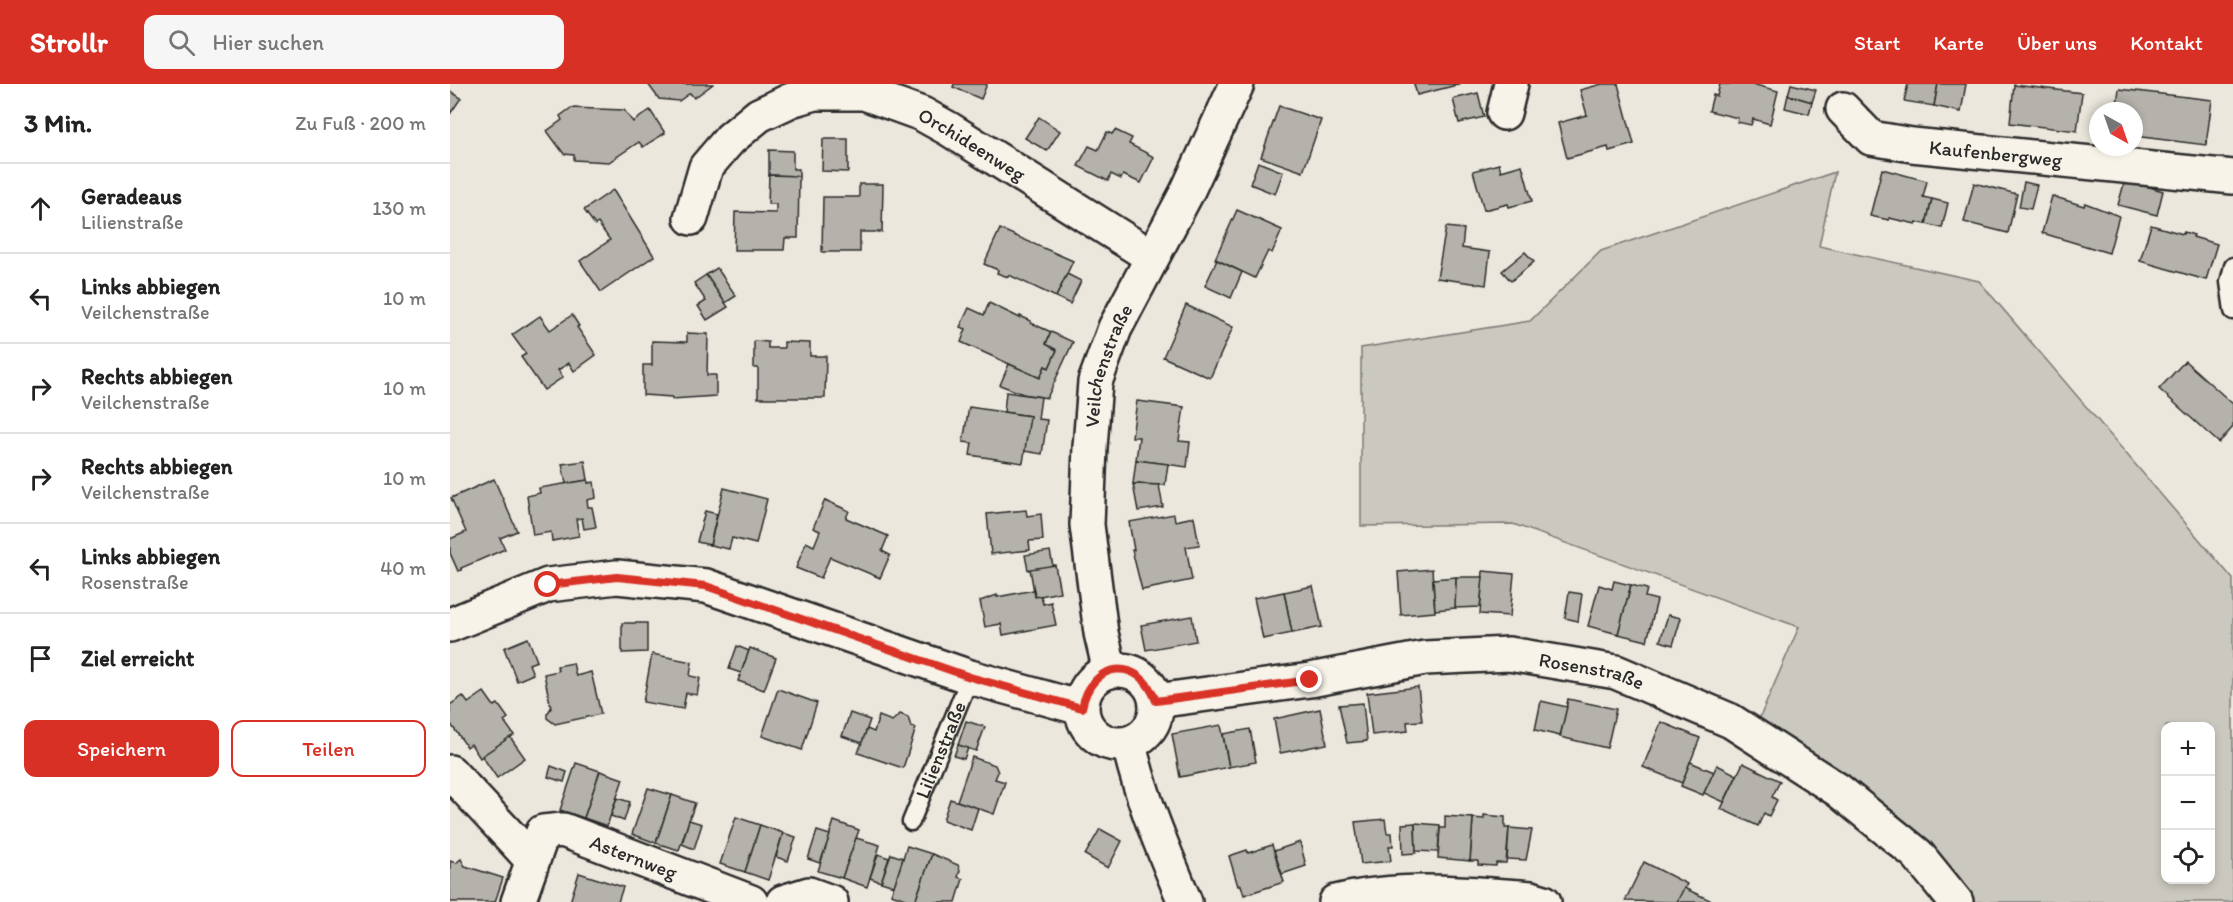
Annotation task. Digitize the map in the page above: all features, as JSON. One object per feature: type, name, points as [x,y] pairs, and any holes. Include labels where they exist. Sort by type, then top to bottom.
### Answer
[{"type":"street","name":"Veilchenstraße","points":[[1110,671],[1101,633],[1087,525],[1095,382],[1115,328],[1187,192],[1236,84]]},
{"type":"street","name":"Orchideenweg","points":[[691,218],[706,167],[730,139],[759,115],[791,100],[815,93],[864,93],[922,114],[950,129],[1152,257]]},
{"type":"street","name":"Kaufenbergweg","points":[[1843,109],[1871,138],[1912,145],[2233,177]]},
{"type":"street","name":"Lilienstraße","points":[[450,625],[548,585],[617,577],[706,586],[970,677],[1082,708]]},
{"type":"street","name":"Rosenstraße","points":[[1156,701],[1310,680],[1425,658],[1509,654],[1616,672],[1731,721],[1838,790],[1917,854],[1956,902]]},
{"type":"street","points":[[1125,670],[1140,675],[1151,686],[1156,701],[1155,719],[1145,735],[1129,744],[1107,743],[1088,729],[1082,708],[1085,692],[1095,678],[1110,671],[1125,670]]},
{"type":"street","points":[[1129,744],[1134,766],[1163,848],[1185,902]]},
{"type":"street","points":[[450,772],[532,860],[518,902]]},
{"type":"street","name":"Asternweg","points":[[532,860],[543,832],[562,830],[752,902]]},
{"type":"street","points":[[1336,902],[1367,894],[1446,891],[1531,898],[1544,902]]},
{"type":"street","points":[[784,902],[809,894],[831,902]]},
{"type":"lane","points":[[2233,266],[2229,282],[2233,311]]},
{"type":"lane","name":"Lilienstraße","points":[[911,822],[970,677]]},
{"type":"shaded area","points":[[1835,172],[1819,246],[1979,281],[2233,579],[2233,902],[1942,902],[1909,863],[1751,738],[1799,627],[1513,524],[1361,526],[1361,348],[1530,321],[1601,251]]},
{"type":"building","points":[[648,84],[713,84],[694,98],[690,93],[679,101],[659,99]]},
{"type":"building","points":[[954,84],[987,84],[981,99],[953,87]]},
{"type":"building","points":[[1414,84],[1461,84],[1417,95]]},
{"type":"building","points":[[1602,84],[1618,84],[1634,144],[1609,151],[1608,147],[1567,158],[1558,123],[1587,115],[1580,90]]},
{"type":"building","points":[[1720,84],[1752,84],[1778,91],[1770,124],[1753,119],[1751,125],[1737,122],[1738,118],[1709,111],[1713,95],[1717,96]]},
{"type":"building","points":[[1791,84],[1816,90],[1812,102],[1788,95]]},
{"type":"building","points":[[1908,84],[1938,84],[1934,106],[1904,101]]},
{"type":"building","points":[[1938,84],[1966,84],[1961,112],[1934,106]]},
{"type":"building","points":[[2014,85],[2082,93],[2077,131],[2010,123]]},
{"type":"building","points":[[2119,89],[2212,100],[2206,145],[2143,137],[2143,102],[2117,102]]},
{"type":"building","points":[[450,91],[461,98],[450,114]]},
{"type":"building","points":[[1478,93],[1484,117],[1459,123],[1453,99]]},
{"type":"building","points":[[1788,95],[1812,102],[1809,114],[1785,108]]},
{"type":"building","points":[[1279,106],[1321,120],[1303,172],[1261,157]]},
{"type":"building","points":[[571,108],[624,110],[633,122],[650,110],[665,133],[643,147],[639,142],[609,162],[574,160],[574,155],[564,154],[547,131],[562,120],[560,116]]},
{"type":"building","points":[[1039,117],[1060,131],[1047,151],[1025,138]]},
{"type":"building","points":[[1115,130],[1132,138],[1129,144],[1154,157],[1141,183],[1123,175],[1121,179],[1111,174],[1108,181],[1078,166],[1089,146],[1098,150],[1107,132],[1112,134]]},
{"type":"building","points":[[823,139],[848,139],[848,172],[822,171]]},
{"type":"building","points":[[769,150],[793,151],[793,169],[799,169],[799,176],[769,175]]},
{"type":"building","points":[[1258,162],[1283,172],[1275,194],[1250,184]]},
{"type":"building","points":[[1499,164],[1501,171],[1522,165],[1532,201],[1484,210],[1473,171]]},
{"type":"building","points":[[1882,169],[1927,181],[1923,197],[1932,199],[1926,224],[1870,216]]},
{"type":"building","points":[[769,175],[799,176],[798,238],[785,238],[784,250],[734,250],[735,212],[776,213],[776,204],[768,204]]},
{"type":"building","points":[[2125,180],[2163,191],[2157,215],[2118,205]]},
{"type":"building","points":[[2024,182],[2037,185],[2031,209],[2019,207]]},
{"type":"building","points":[[1974,183],[2017,194],[2008,233],[1964,222]]},
{"type":"building","points":[[859,184],[883,184],[882,232],[860,232],[860,252],[822,252],[823,197],[859,197]]},
{"type":"building","points":[[613,190],[654,256],[601,292],[580,261],[610,240],[598,223],[595,225],[584,210]]},
{"type":"building","points":[[2052,196],[2084,206],[2085,203],[2119,216],[2109,253],[2042,233]]},
{"type":"building","points":[[1932,199],[1948,203],[1942,228],[1926,224]]},
{"type":"building","points":[[1237,210],[1282,230],[1272,253],[1268,251],[1255,278],[1215,259]]},
{"type":"building","points":[[2151,225],[2183,234],[2184,232],[2217,244],[2206,280],[2140,261]]},
{"type":"building","points":[[1446,227],[1464,229],[1462,248],[1490,252],[1486,285],[1437,278]]},
{"type":"building","points":[[1000,229],[1073,261],[1056,297],[1009,275],[1008,277],[997,273],[998,270],[984,264]]},
{"type":"building","points":[[1525,252],[1534,262],[1511,281],[1502,271]]},
{"type":"building","points":[[1217,260],[1242,272],[1231,298],[1205,286]]},
{"type":"building","points":[[717,268],[736,296],[725,303],[706,275]]},
{"type":"building","points":[[1067,274],[1081,281],[1070,304],[1056,297]]},
{"type":"building","points":[[706,275],[728,307],[707,320],[698,306],[706,301],[694,283]]},
{"type":"building","points":[[989,303],[1051,332],[1046,344],[1057,350],[1049,368],[1045,366],[1040,378],[961,342],[966,329],[960,327],[969,308],[984,315]]},
{"type":"building","points":[[1186,305],[1233,327],[1210,378],[1163,357]]},
{"type":"building","points":[[572,315],[579,326],[577,327],[596,355],[574,371],[569,363],[558,370],[563,377],[544,390],[521,357],[526,354],[512,335],[540,316],[550,330]]},
{"type":"building","points":[[1051,332],[1073,342],[1047,398],[1023,394],[1000,385],[1009,364],[1040,378],[1045,366],[1049,368],[1057,350],[1046,344]]},
{"type":"building","points":[[687,333],[708,334],[707,375],[716,375],[716,396],[672,399],[672,397],[643,395],[643,365],[652,365],[652,341],[687,342]]},
{"type":"building","points":[[754,341],[768,342],[768,348],[784,348],[784,342],[810,343],[810,356],[826,356],[825,398],[758,398],[758,368],[754,368]]},
{"type":"building","points":[[2185,361],[2233,404],[2233,427],[2219,443],[2159,389]]},
{"type":"building","points":[[1006,392],[1041,397],[1038,419],[1047,420],[1042,454],[1024,451],[1030,416],[1004,412]]},
{"type":"building","points":[[1137,401],[1184,407],[1179,441],[1190,442],[1187,467],[1136,460],[1139,437],[1132,437]]},
{"type":"building","points":[[969,407],[1030,416],[1023,463],[970,455],[972,443],[963,442]]},
{"type":"building","points":[[1136,460],[1168,464],[1165,485],[1133,484]]},
{"type":"building","points":[[585,461],[588,480],[566,484],[562,464]]},
{"type":"building","points":[[494,479],[517,531],[500,538],[505,549],[458,571],[450,553],[450,539],[466,532],[451,498]]},
{"type":"building","points":[[588,480],[588,483],[594,482],[596,498],[587,500],[588,507],[592,507],[596,527],[584,529],[582,518],[576,519],[579,536],[552,541],[551,532],[533,535],[527,496],[540,493],[539,488]]},
{"type":"building","points":[[1133,484],[1159,485],[1163,507],[1138,511]]},
{"type":"building","points":[[724,488],[767,499],[756,544],[732,538],[729,549],[710,545]]},
{"type":"building","points":[[825,500],[849,511],[846,518],[888,536],[882,551],[890,555],[880,578],[830,557],[821,578],[796,568],[806,542],[814,546],[820,531],[813,528]]},
{"type":"building","points":[[1026,510],[1027,516],[1041,514],[1043,540],[1029,541],[1030,550],[991,554],[987,514]]},
{"type":"building","points":[[705,511],[717,514],[710,545],[697,542]]},
{"type":"building","points":[[1174,514],[1175,521],[1194,517],[1199,545],[1186,547],[1192,580],[1142,590],[1132,550],[1134,550],[1129,522]]},
{"type":"building","points":[[1050,551],[1053,566],[1028,570],[1025,555]]},
{"type":"building","points":[[1055,565],[1060,592],[1035,597],[1030,569]]},
{"type":"building","points":[[1432,569],[1435,612],[1401,615],[1398,572]]},
{"type":"building","points":[[1483,571],[1514,574],[1510,616],[1480,614]]},
{"type":"building","points":[[1456,577],[1483,577],[1480,607],[1455,608]]},
{"type":"building","points":[[1456,577],[1455,608],[1435,610],[1433,579]]},
{"type":"building","points":[[1614,581],[1631,585],[1618,634],[1588,626],[1599,585],[1612,589]]},
{"type":"building","points":[[1631,585],[1647,589],[1645,597],[1657,600],[1647,641],[1618,634]]},
{"type":"building","points":[[1313,586],[1322,627],[1292,633],[1284,592]]},
{"type":"building","points":[[1034,590],[1035,597],[1041,596],[1043,604],[1051,602],[1056,625],[1003,635],[1001,624],[985,627],[980,601],[997,595],[997,597]]},
{"type":"building","points":[[1284,592],[1292,633],[1263,639],[1254,598]]},
{"type":"building","points":[[1569,592],[1582,594],[1578,621],[1565,618]]},
{"type":"building","points":[[1668,615],[1681,618],[1673,645],[1660,641]]},
{"type":"building","points":[[1192,616],[1196,641],[1146,650],[1141,625]]},
{"type":"building","points":[[622,623],[647,623],[647,652],[622,653]]},
{"type":"building","points":[[528,638],[537,661],[529,664],[533,674],[517,681],[504,648]]},
{"type":"building","points":[[737,646],[749,651],[741,673],[729,669]]},
{"type":"building","points":[[750,648],[776,658],[764,690],[738,681]]},
{"type":"building","points":[[652,654],[692,662],[690,676],[700,678],[697,695],[686,693],[683,709],[643,702]]},
{"type":"building","points":[[573,663],[576,676],[591,672],[601,714],[555,724],[547,718],[551,708],[544,674],[558,671],[557,666]]},
{"type":"building","points":[[1418,687],[1422,721],[1407,722],[1408,731],[1372,735],[1367,693]]},
{"type":"building","points":[[778,689],[817,703],[802,750],[762,736]]},
{"type":"building","points":[[484,692],[494,706],[498,704],[508,718],[504,721],[514,735],[480,758],[471,744],[467,747],[450,723],[450,705],[463,696],[468,703]]},
{"type":"building","points":[[1568,699],[1616,709],[1607,748],[1560,737]]},
{"type":"building","points":[[1541,701],[1567,707],[1560,736],[1535,730]]},
{"type":"building","points":[[1363,703],[1367,741],[1347,743],[1339,705]]},
{"type":"building","points":[[1320,709],[1327,744],[1280,753],[1274,719]]},
{"type":"building","points":[[850,713],[870,720],[862,743],[842,736]]},
{"type":"building","points":[[900,714],[908,717],[911,727],[916,728],[903,768],[858,753],[867,729],[874,732],[879,716],[892,721]]},
{"type":"building","points":[[966,721],[985,727],[976,751],[958,745]]},
{"type":"building","points":[[1661,722],[1700,738],[1682,783],[1643,767]]},
{"type":"building","points":[[1221,725],[1229,767],[1180,777],[1172,734]]},
{"type":"building","points":[[1250,729],[1256,762],[1229,767],[1223,734]]},
{"type":"building","points":[[510,737],[525,758],[497,778],[482,756]]},
{"type":"building","points":[[958,745],[968,748],[964,759],[954,756]]},
{"type":"building","points":[[972,757],[995,765],[998,772],[995,779],[1005,782],[994,814],[957,801]]},
{"type":"building","points":[[1690,762],[1714,772],[1703,795],[1681,786]]},
{"type":"building","points":[[576,763],[600,771],[584,818],[560,810]]},
{"type":"building","points":[[1743,763],[1780,781],[1772,797],[1777,800],[1769,816],[1764,813],[1758,826],[1721,809]]},
{"type":"building","points":[[1717,765],[1737,775],[1724,802],[1704,793]]},
{"type":"building","points":[[551,766],[567,772],[564,782],[548,777]]},
{"type":"building","points":[[600,771],[623,779],[607,826],[584,818]]},
{"type":"building","points":[[648,788],[672,795],[656,843],[632,834]]},
{"type":"building","points":[[672,795],[695,803],[679,850],[656,843]]},
{"type":"building","points":[[617,798],[630,802],[624,821],[611,816]]},
{"type":"building","points":[[950,799],[978,808],[971,830],[943,820]]},
{"type":"building","points":[[1484,815],[1505,817],[1505,828],[1509,828],[1506,863],[1496,863],[1496,866],[1478,865],[1478,861],[1470,861],[1473,818],[1484,819]]},
{"type":"building","points":[[1445,816],[1473,818],[1470,861],[1438,858],[1440,828],[1445,828]]},
{"type":"building","points":[[736,817],[760,825],[745,872],[720,864]]},
{"type":"building","points":[[1385,819],[1387,833],[1392,833],[1393,846],[1389,846],[1391,861],[1361,864],[1355,822]]},
{"type":"building","points":[[689,820],[702,824],[694,849],[682,844]]},
{"type":"building","points":[[834,821],[859,830],[842,878],[818,871]]},
{"type":"building","points":[[1415,823],[1416,853],[1403,854],[1402,824]]},
{"type":"building","points":[[1415,823],[1440,825],[1438,852],[1416,851]]},
{"type":"building","points":[[760,825],[783,833],[768,880],[745,872]]},
{"type":"building","points":[[1509,828],[1532,830],[1526,860],[1507,859]]},
{"type":"building","points":[[1100,829],[1122,841],[1108,868],[1085,855]]},
{"type":"building","points":[[817,831],[830,835],[820,863],[808,859]]},
{"type":"building","points":[[783,833],[796,837],[788,861],[776,857]]},
{"type":"building","points":[[856,838],[880,845],[867,887],[842,878]]},
{"type":"building","points":[[1300,842],[1306,866],[1282,874],[1274,851]]},
{"type":"building","points":[[1272,845],[1284,882],[1244,895],[1241,885],[1238,886],[1229,856],[1247,850],[1248,853]]},
{"type":"building","points":[[907,846],[932,854],[915,902],[891,894]]},
{"type":"building","points":[[878,854],[889,858],[881,882],[870,878]]},
{"type":"building","points":[[891,854],[903,858],[894,886],[881,882]]},
{"type":"building","points":[[932,854],[958,865],[960,870],[958,877],[963,879],[956,902],[915,902]]},
{"type":"building","points":[[461,859],[465,866],[503,878],[495,902],[450,902],[450,861],[456,863]]},
{"type":"building","points":[[1644,862],[1687,884],[1677,902],[1625,901]]},
{"type":"building","points":[[579,873],[623,887],[618,902],[570,902]]},
{"type":"building","points":[[1684,888],[1710,900],[1709,902],[1677,902]]},
{"type":"route","points":[[548,585],[617,577],[706,586],[970,677],[1082,708],[1085,692],[1095,678],[1110,671],[1125,670],[1140,675],[1151,686],[1156,701],[1310,680]]}]
